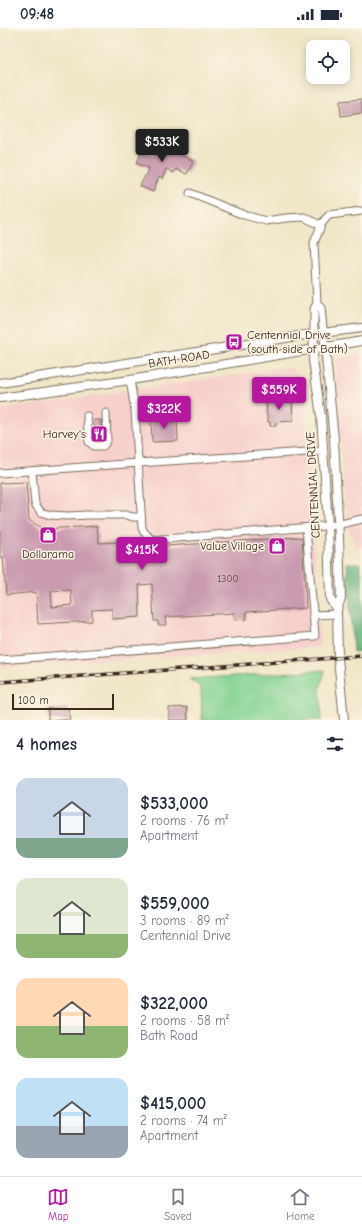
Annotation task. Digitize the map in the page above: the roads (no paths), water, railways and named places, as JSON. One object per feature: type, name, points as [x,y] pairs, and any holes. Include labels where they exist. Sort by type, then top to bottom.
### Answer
[{"type":"main road","name":"BATH ROAD","points":[[0,383],[323,332],[362,328]]},
{"type":"main road","name":"CENTENNIAL DRIVE","points":[[314,334],[313,349],[321,416],[328,526],[330,599],[337,612]]},
{"type":"main road","name":"BATH ROAD","points":[[0,398],[130,380],[362,341]]},
{"type":"main road","name":"CENTENNIAL DRIVE","points":[[325,347],[334,439],[341,598],[337,612],[338,658],[343,719]]},
{"type":"lane","points":[[190,193],[244,215],[266,221],[304,217],[320,225]]},
{"type":"lane","points":[[325,347],[320,308],[317,303],[314,243],[320,225],[329,215],[362,211]]},
{"type":"lane","points":[[314,334],[314,309],[317,303]]},
{"type":"lane","points":[[130,380],[134,410],[141,517],[144,532],[152,540],[328,526],[362,519]]},
{"type":"lane","points":[[87,416],[89,442],[94,446],[103,446],[107,441],[106,413]]},
{"type":"lane","points":[[0,473],[323,451]]},
{"type":"lane","points":[[32,471],[35,504],[41,512],[50,516],[126,515],[141,517]]},
{"type":"lane","points":[[0,660],[315,636],[306,528]]},
{"type":"lane","points":[[313,615],[337,612]]},
{"type":"railway","points":[[0,682],[362,656]]},
{"type":"place","name":"Centennial Drive (south side of Bath)","points":[[234,342]]},
{"type":"place","name":"Harvey's","points":[[99,434]]},
{"type":"place","name":"Dollarama","points":[[48,535]]},
{"type":"place","name":"Value Village","points":[[277,546]]}]
